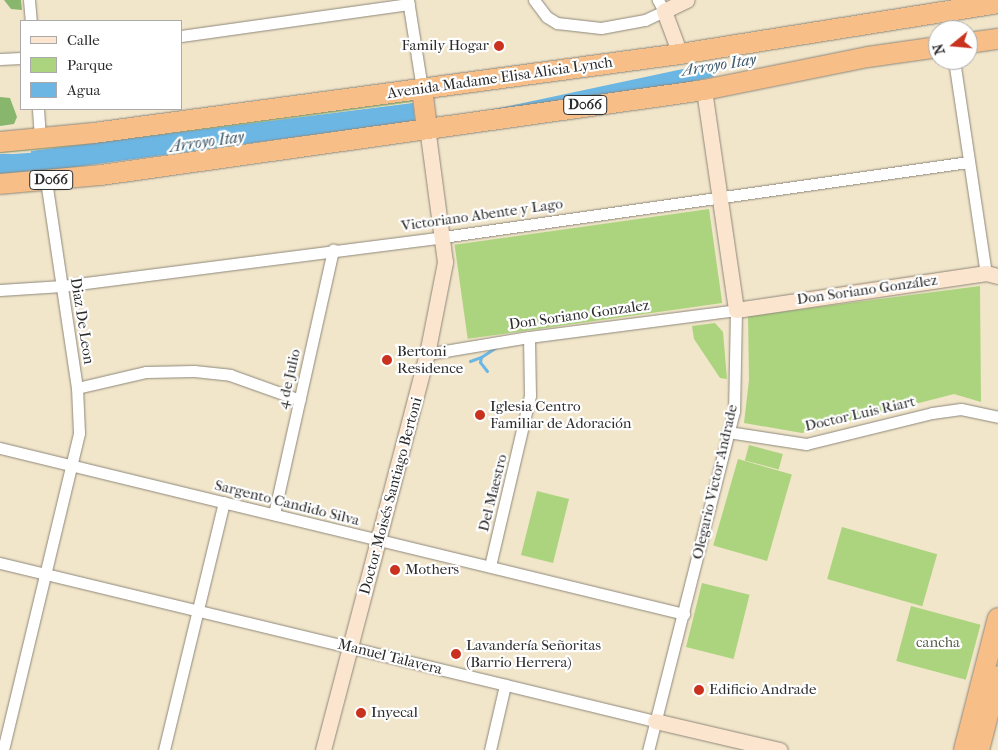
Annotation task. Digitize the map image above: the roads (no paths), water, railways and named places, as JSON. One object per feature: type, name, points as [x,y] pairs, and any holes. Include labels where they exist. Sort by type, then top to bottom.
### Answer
[{"type":"highway","points":[[781,35],[813,22],[844,15],[948,0]]},
{"type":"highway","name":"Avenida Madame Elisa Alicia Lynch","points":[[0,142],[40,140],[422,94],[680,54],[781,35],[998,3]]},
{"type":"highway","points":[[978,42],[998,39]]},
{"type":"highway","name":"D066","points":[[0,184],[46,180],[426,123],[704,90],[744,84],[868,57],[928,48]]},
{"type":"highway","points":[[978,53],[998,50]]},
{"type":"highway","points":[[744,84],[928,59]]},
{"type":"highway","points":[[422,94],[426,123]]},
{"type":"highway","points":[[964,750],[998,618]]},
{"type":"highway","points":[[979,750],[998,676]]},
{"type":"street","points":[[29,0],[31,20]]},
{"type":"street","points":[[534,0],[547,17],[557,23],[588,28],[620,26],[645,20],[661,5],[687,0]]},
{"type":"street","points":[[182,36],[409,2],[422,94]]},
{"type":"street","points":[[661,5],[680,54]]},
{"type":"street","points":[[0,59],[20,58]]},
{"type":"street","points":[[955,70],[968,162],[992,274]]},
{"type":"street","name":"Olegario Victor Andrade","points":[[648,750],[684,614],[728,432],[736,386],[736,310],[704,90]]},
{"type":"street","points":[[38,110],[40,140]]},
{"type":"street","name":"Doctor Moisés Santiago Bertoni","points":[[323,750],[380,541],[427,354],[445,262],[426,123]]},
{"type":"street","name":"Victoriano Abente y Lago","points":[[0,290],[62,286],[443,237],[719,196],[968,162]]},
{"type":"street","name":"Diaz De Leon","points":[[3,750],[79,433],[78,388],[46,180]]},
{"type":"street","name":"4 de Julio","points":[[274,514],[334,250]]},
{"type":"street","name":"Don Soriano González","points":[[736,310],[992,274]]},
{"type":"street","name":"Don Soriano Gonzalez","points":[[427,354],[529,337],[736,310]]},
{"type":"street","name":"Del Maestro","points":[[490,566],[530,396],[529,337]]},
{"type":"street","points":[[78,388],[146,372],[194,371],[230,375],[300,400]]},
{"type":"street","name":"Doctor Luis Riart","points":[[728,432],[806,444],[932,413],[961,409],[998,418]]},
{"type":"street","name":"Sargento Candido Silva","points":[[0,448],[684,614]]},
{"type":"street","points":[[164,750],[224,502]]},
{"type":"street","name":"Manuel Talavera","points":[[0,563],[350,646],[655,722],[780,750]]},
{"type":"street","points":[[490,750],[505,685]]},
{"type":"water","points":[[711,63],[714,77],[444,134],[441,120]]},
{"type":"water","points":[[413,103],[415,121],[46,171],[32,172],[31,155],[27,154],[31,154],[31,151]]},
{"type":"water","points":[[0,154],[27,154],[28,172],[0,174]]},
{"type":"waterway","name":"Arroyo Itay","points":[[0,164],[56,160]]},
{"type":"waterway","points":[[487,371],[480,362],[481,357],[495,348]]},
{"type":"waterway","points":[[470,361],[481,357]]},
{"type":"place","name":"Family Hogar","points":[[499,46]]},
{"type":"place","name":"Bertoni Residence","points":[[387,360]]},
{"type":"place","name":"Iglesia Centro Familiar de Adoración","points":[[480,415]]},
{"type":"place","name":"Mothers","points":[[395,570]]},
{"type":"place","name":"Lavandería Señoritas (Barrio Herrera)","points":[[456,654]]},
{"type":"place","name":"Edificio Andrade","points":[[699,690]]},
{"type":"place","name":"Inyecal","points":[[361,713]]},
{"type":"park label","name":"cancha","points":[[938,643]]}]
